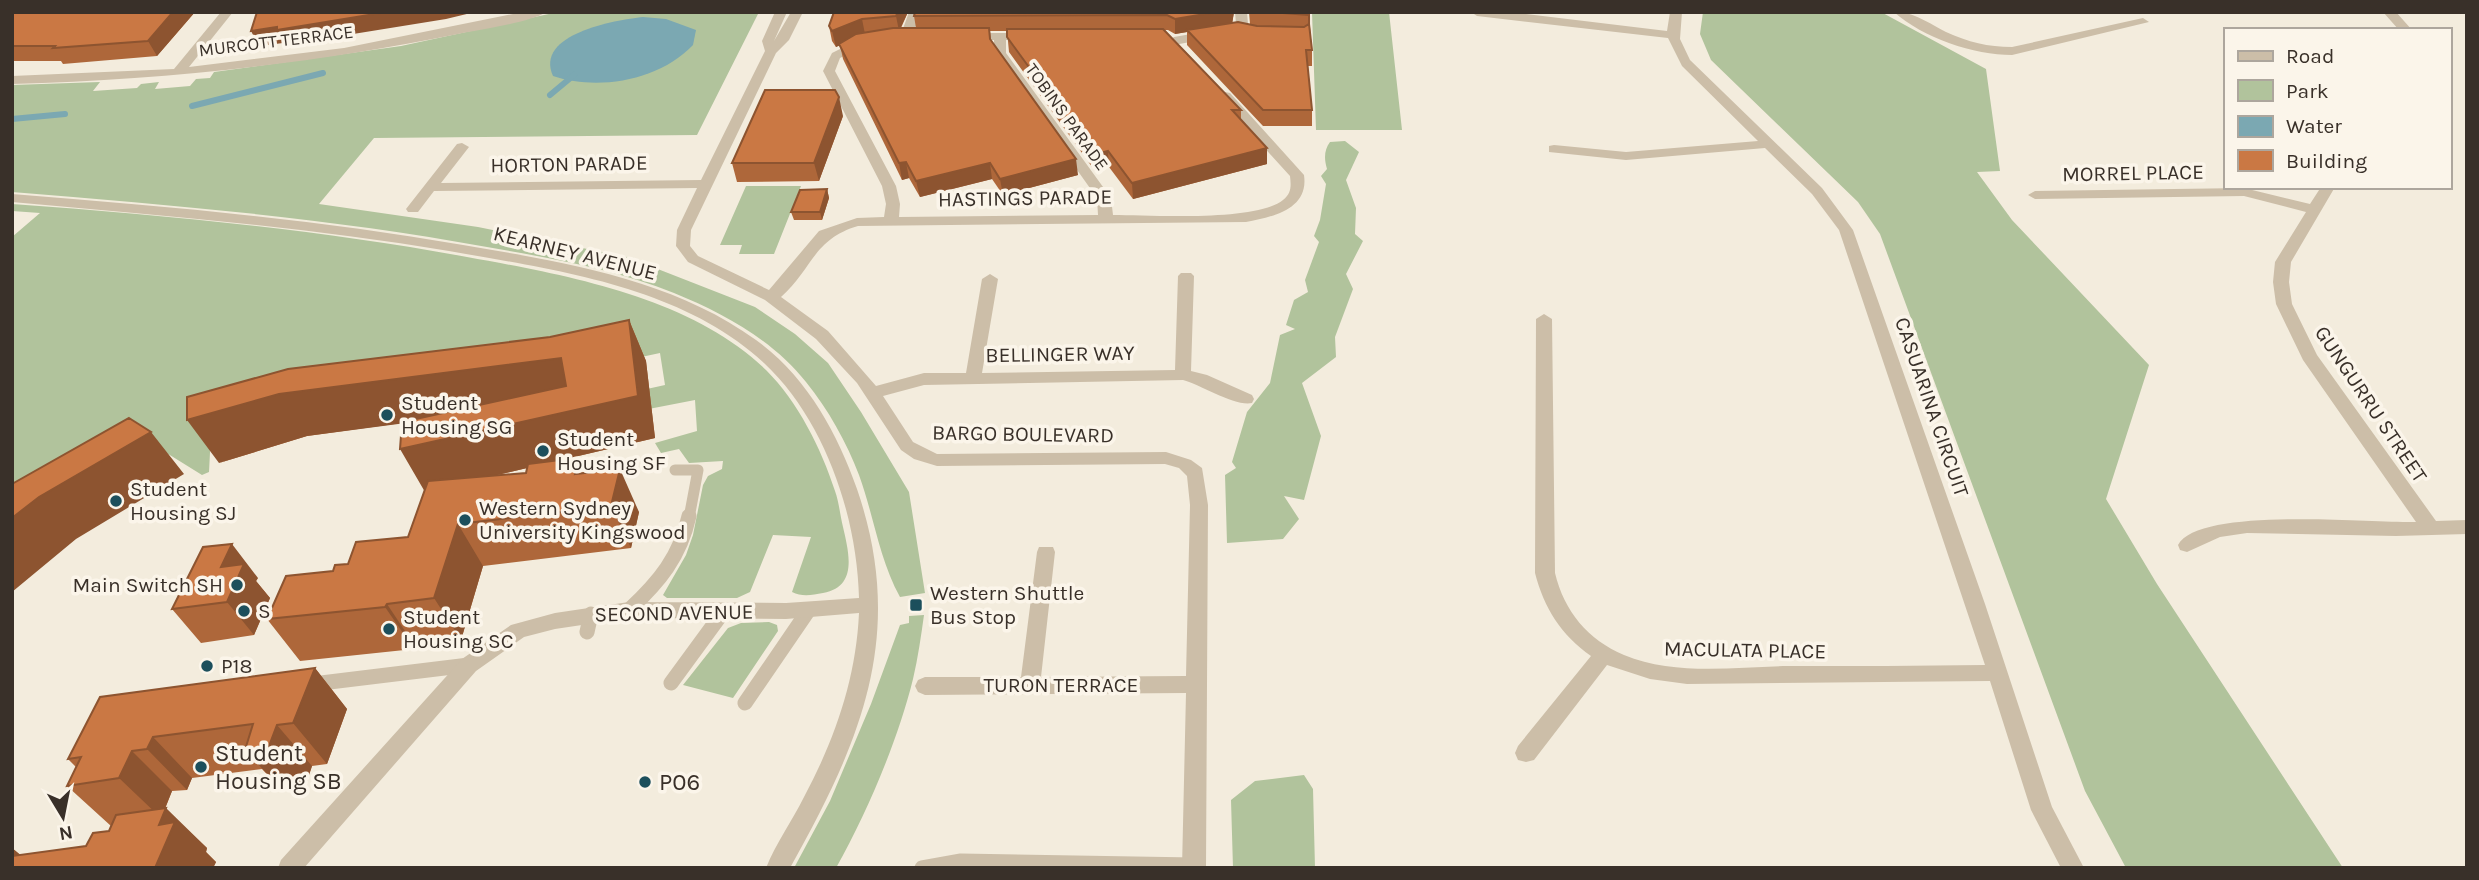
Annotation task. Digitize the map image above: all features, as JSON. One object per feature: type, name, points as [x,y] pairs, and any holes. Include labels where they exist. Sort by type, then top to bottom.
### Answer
[{"type":"street","points":[[179,71],[227,12]]},
{"type":"street","name":"MURCOTT TERRACE","points":[[12,80],[179,71],[383,45],[540,12]]},
{"type":"street","name":"BARGO BOULEVARD","points":[[771,51],[768,41],[781,12]]},
{"type":"street","name":"BARGO BOULEVARD","points":[[797,12],[783,40],[771,51],[684,230],[683,246],[693,259],[771,297],[834,345],[873,394],[906,446],[931,459],[1166,458],[1180,461],[1193,469],[1199,482],[1195,867]]},
{"type":"street","points":[[891,37],[913,37],[915,12]]},
{"type":"street","points":[[1158,36],[1174,41],[1235,32],[1241,12]]},
{"type":"street","points":[[1477,12],[1672,36],[1676,12]]},
{"type":"street","points":[[1900,12],[1959,44],[1994,52],[2012,51],[2143,22]]},
{"type":"street","points":[[2389,12],[2404,28]]},
{"type":"street","name":"TOBINS PARADE","points":[[1000,36],[1000,53],[1104,198],[1106,218]]},
{"type":"street","points":[[948,37],[1046,36]]},
{"type":"street","name":"CASUARINA CIRCUIT","points":[[1672,36],[1677,50],[1693,72],[1816,191],[1835,212],[1846,230],[1971,592],[1995,673],[2042,810],[2073,868]]},
{"type":"street","points":[[876,39],[840,51],[830,61],[829,71],[889,186],[893,204],[891,220]]},
{"type":"street","points":[[1174,41],[1185,52]]},
{"type":"street","name":"HASTINGS PARADE","points":[[771,297],[788,283],[807,250],[823,235],[850,223],[891,220],[1250,217],[1284,206],[1294,197],[1299,186],[1293,169],[1212,82]]},
{"type":"street","points":[[1554,149],[1626,156],[1767,144]]},
{"type":"street","points":[[413,209],[462,147]]},
{"type":"street","name":"HORTON PARADE","points":[[432,187],[707,184]]},
{"type":"street","name":"GUNGURRU STREET","points":[[2327,189],[2283,262],[2281,282],[2284,304],[2309,356],[2431,527]]},
{"type":"street","name":"MORREL PLACE","points":[[2035,195],[2237,192],[2260,194],[2314,210]]},
{"type":"street","name":"KEARNEY AVENUE","points":[[12,198],[232,217],[443,245],[590,275],[685,307],[717,322],[752,345],[788,377],[814,413],[843,473],[861,531],[868,605],[860,685],[840,743],[777,868]]},
{"type":"street","points":[[1183,376],[1186,276]]},
{"type":"street","points":[[973,378],[990,279]]},
{"type":"street","name":"MACULATA PLACE","points":[[1544,319],[1546,583],[1557,608],[1570,627],[1604,654],[1639,668],[1692,676],[1995,673]]},
{"type":"street","name":"BELLINGER WAY","points":[[873,394],[917,379],[1183,376],[1201,379],[1246,399]]},
{"type":"street","points":[[2187,545],[2216,531],[2247,526],[2467,527]]},
{"type":"street","points":[[1030,685],[1046,552]]},
{"type":"street","name":"SECOND AVENUE","points":[[289,868],[469,665],[518,631],[589,623],[629,610],[807,611],[868,605]]},
{"type":"street","points":[[1526,753],[1604,654]]},
{"type":"street","name":"TURON TERRACE","points":[[925,685],[1197,684]]},
{"type":"lane","points":[[629,610],[657,585],[683,546],[698,470],[674,470]]},
{"type":"lane","points":[[746,703],[807,611]]},
{"type":"lane","points":[[671,683],[723,612]]},
{"type":"lane","points":[[298,686],[469,665]]},
{"type":"lane","points":[[922,868],[961,861],[1195,867]]},
{"type":"green space","points":[[558,12],[759,12],[697,135],[374,138],[319,204],[478,227],[627,257],[755,307],[795,334],[828,363],[909,492],[925,593],[900,597],[887,568],[854,463],[843,439],[814,392],[793,367],[763,341],[729,319],[692,301],[652,285],[582,265],[428,237],[250,214],[12,192],[12,85],[100,82],[93,91],[137,88],[141,84],[159,82],[155,89],[190,86],[196,79],[210,78],[214,72],[401,46]]},
{"type":"green space","points":[[1312,12],[1389,12],[1402,130],[1316,130]]},
{"type":"green space","points":[[1703,12],[1881,12],[1986,69],[2000,171],[1977,172],[2012,220],[2149,365],[2106,499],[2157,584],[2343,868],[2126,868],[2085,791],[1880,234],[1858,202],[1711,60],[1700,34]]},
{"type":"green space","points":[[1345,141],[1359,152],[1346,180],[1356,208],[1355,234],[1363,241],[1346,274],[1353,289],[1335,337],[1336,357],[1302,383],[1321,436],[1304,500],[1284,496],[1299,519],[1283,539],[1227,543],[1225,475],[1236,468],[1232,462],[1247,412],[1270,383],[1280,335],[1295,329],[1286,325],[1294,300],[1308,292],[1305,280],[1319,242],[1314,236],[1320,220],[1326,184],[1321,176],[1327,169],[1326,151],[1330,142]]},
{"type":"green space","points":[[746,186],[801,186],[774,254],[739,254],[742,245],[720,245]]},
{"type":"green space","points":[[12,204],[240,224],[354,238],[545,272],[585,281],[665,307],[702,324],[736,345],[766,370],[788,396],[823,458],[836,495],[849,558],[846,576],[842,584],[834,590],[811,595],[792,592],[811,537],[773,535],[750,592],[737,598],[667,598],[663,595],[686,555],[703,485],[708,476],[722,469],[723,461],[689,463],[679,449],[661,453],[655,443],[697,431],[695,400],[592,420],[588,402],[665,385],[660,353],[571,372],[211,433],[209,472],[202,475],[165,452],[12,510],[12,237],[40,213],[12,211]]},
{"type":"green space","points":[[924,615],[915,671],[899,727],[848,847],[836,868],[794,868],[830,801],[871,704],[900,625],[909,623],[909,616]]},
{"type":"green space","points":[[769,622],[777,625],[778,631],[733,698],[683,685],[728,628],[741,623]]},
{"type":"green space","points":[[1304,775],[1313,789],[1315,868],[1233,868],[1231,800],[1255,781]]},
{"type":"water","points":[[643,17],[666,19],[696,30],[693,45],[663,67],[627,80],[589,83],[553,76],[550,62],[555,49],[566,40],[597,26]]},
{"type":"building","points":[[12,12],[173,12],[148,41],[53,48],[55,46],[12,46]]},
{"type":"building","points":[[257,12],[387,12],[277,30],[277,27],[251,31]]},
{"type":"building","points":[[834,12],[898,12],[896,16],[862,19],[832,31],[829,26]]},
{"type":"building","points":[[915,12],[1217,12],[1175,19],[1167,15],[914,16]]},
{"type":"building","points":[[1270,12],[1310,12],[1308,15]]},
{"type":"building","points":[[1238,22],[1257,26],[1304,27],[1309,24],[1312,50],[1306,50],[1312,110],[1263,110],[1187,30]]},
{"type":"building","points":[[893,28],[989,28],[990,39],[1076,159],[1000,179],[990,163],[916,181],[906,162],[899,163],[839,44],[856,34]]},
{"type":"building","points":[[1007,29],[1163,29],[1241,110],[1232,110],[1267,148],[1132,183],[1108,151],[1093,155],[1007,37]]},
{"type":"building","points":[[765,90],[835,90],[839,97],[814,163],[732,163]]},
{"type":"building","points":[[827,189],[820,212],[791,212],[800,190]]},
{"type":"building","points":[[629,320],[638,396],[400,449],[402,422],[566,386],[561,358],[279,394],[187,420],[187,397],[288,369],[550,337]]},
{"type":"building","points":[[129,418],[151,432],[39,497],[12,518],[12,484]]},
{"type":"building","points":[[568,459],[565,469],[577,467],[575,474],[620,469],[611,506],[458,524],[434,598],[387,604],[385,607],[267,619],[286,576],[333,571],[335,565],[348,564],[356,542],[408,537],[428,481],[526,473],[528,464]]},
{"type":"building","points":[[232,544],[221,567],[244,564],[227,602],[172,609],[203,547]]},
{"type":"building","points":[[315,668],[293,723],[277,725],[269,746],[245,750],[253,724],[153,737],[147,749],[132,751],[119,778],[67,786],[81,757],[68,759],[100,697]]},
{"type":"building","points":[[166,808],[159,825],[175,822],[155,868],[12,868],[12,856],[86,846],[93,833],[109,831],[116,815]]},
{"type":"waterway","points":[[192,106],[323,73]]},
{"type":"waterway","points":[[550,95],[574,75]]},
{"type":"waterway","points":[[12,119],[65,114]]},
{"type":"place","name":"Student Housing SG","points":[[387,415]]},
{"type":"place","name":"Student Housing SF","points":[[543,451]]},
{"type":"place","name":"Student Housing SJ","points":[[116,501]]},
{"type":"place","name":"Western Sydney University Kingswood","points":[[465,520]]},
{"type":"place","name":"Main Switch SH","points":[[237,585]]},
{"type":"place","name":"Western Shuttle Bus Stop","points":[[916,605]]},
{"type":"place","name":"S","points":[[244,611]]},
{"type":"place","name":"Student Housing SC","points":[[389,629]]},
{"type":"place","name":"P18","points":[[207,666]]},
{"type":"place","name":"Student Housing SB","points":[[201,767]]},
{"type":"place","name":"P06","points":[[645,782]]}]
